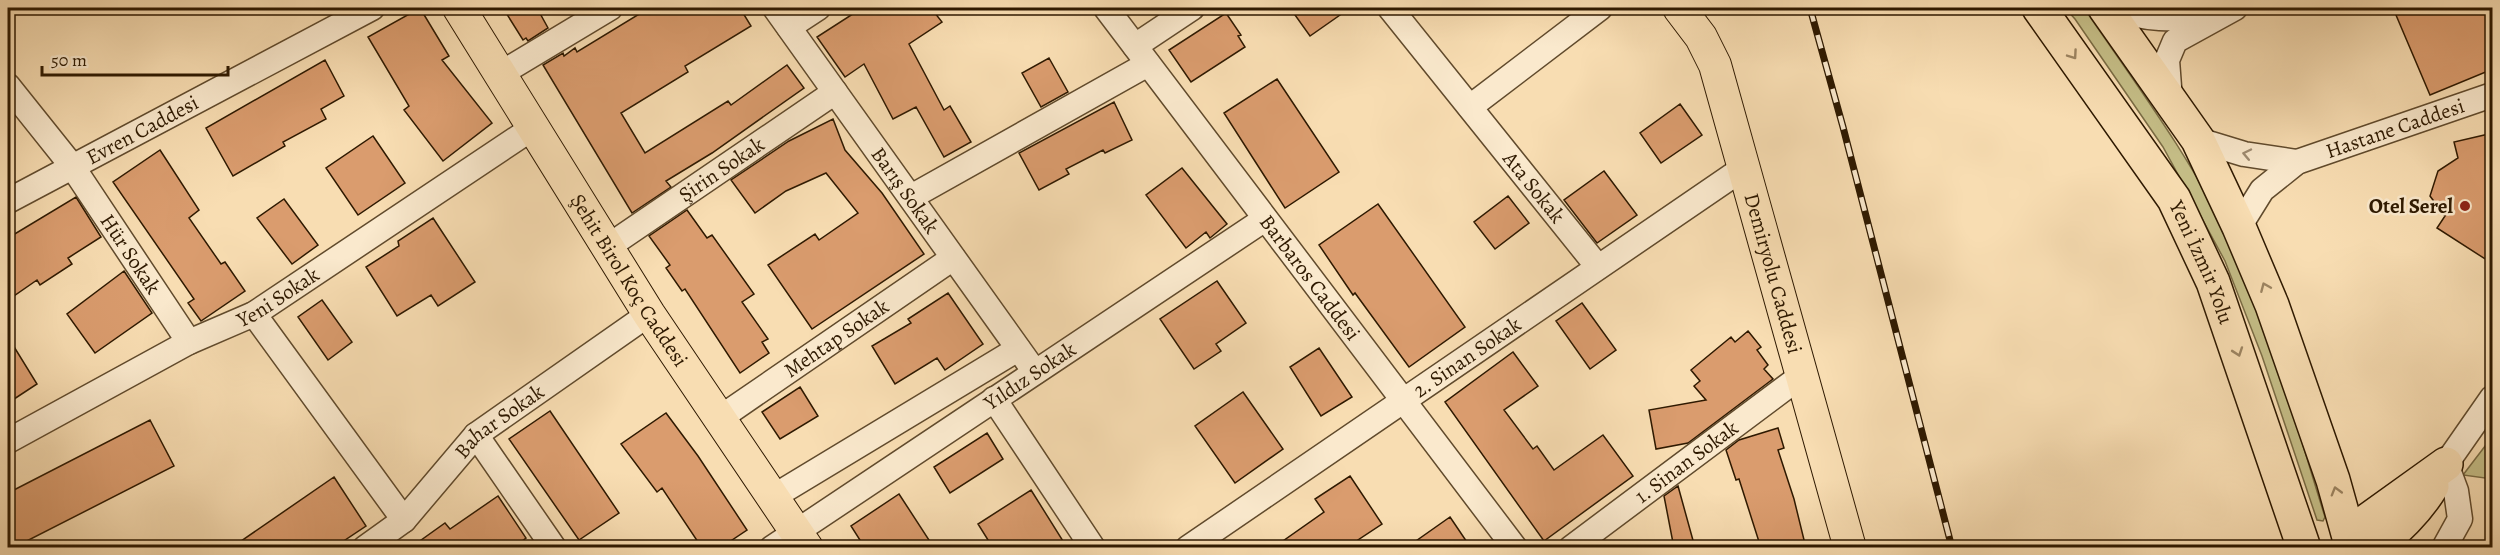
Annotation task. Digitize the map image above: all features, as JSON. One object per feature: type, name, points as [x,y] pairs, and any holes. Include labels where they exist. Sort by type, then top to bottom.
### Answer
[{"type":"highway","name":"Yeni İzmir Yolu","points":[[2039,8],[2174,199],[2213,282],[2304,548]]},
{"type":"highway","points":[[2105,8],[2198,140],[2240,227],[2276,316],[2333,480],[2352,548]]},
{"type":"highway","points":[[2358,548],[2361,525],[2446,464]]},
{"type":"highway","points":[[2374,548],[2392,534],[2422,502],[2446,464]]},
{"type":"main road","name":"Şehit Birol Koç Caddesi","points":[[459,8],[609,246],[649,314],[773,497],[792,542]]},
{"type":"main road","name":"Demiryolu Caddesi","points":[[1679,8],[1701,38],[1715,64],[1850,548]]},
{"type":"street","name":"Evren Caddesi","points":[[8,201],[372,8]]},
{"type":"street","points":[[500,74],[610,8]]},
{"type":"street","name":"Barış Sokak","points":[[775,8],[1035,372]]},
{"type":"street","points":[[789,27],[818,8]]},
{"type":"street","name":"Barbaros Caddesi","points":[[1106,8],[1515,548]]},
{"type":"street","points":[[910,197],[1141,55],[1192,8]]},
{"type":"street","name":"Ata Sokak","points":[[1390,8],[1598,267]]},
{"type":"street","points":[[1470,107],[1599,8]]},
{"type":"street","points":[[2112,8],[2133,16],[2175,20],[2228,11]]},
{"type":"street","points":[[2170,100],[2167,60],[2175,41],[2228,11]]},
{"type":"street","name":"Hür Sokak","points":[[8,86],[72,166],[189,342]]},
{"type":"street","name":"Şirin Sokak","points":[[609,246],[835,92]]},
{"type":"street","name":"Hastane Caddesi","points":[[2297,162],[2493,94]]},
{"type":"street","name":"Yeni Sokak","points":[[8,441],[189,342],[255,315],[534,128]]},
{"type":"street","points":[[2198,140],[2244,154],[2297,162]]},
{"type":"street","points":[[2240,227],[2262,190],[2297,162]]},
{"type":"street","name":"2. Sinan Sokak","points":[[1188,548],[1745,167]]},
{"type":"street","name":"Yıldız Sokak","points":[[792,542],[994,399],[1265,219]]},
{"type":"street","name":"Mehtap Sokak","points":[[720,418],[954,258]]},
{"type":"street","name":"Bahar Sokak","points":[[365,548],[404,520],[476,435],[649,314]]},
{"type":"street","points":[[255,315],[404,520]]},
{"type":"street","name":"Yıldız Sokak","points":[[773,497],[1018,349]]},
{"type":"street","name":"1. Sinan Sokak","points":[[1571,548],[1801,376]]},
{"type":"street","points":[[2444,548],[2460,519],[2456,491],[2446,464],[2493,398]]},
{"type":"street","points":[[994,399],[1093,548]]},
{"type":"street","points":[[476,435],[554,548]]},
{"type":"shaded area","points":[[2065,8],[2083,8],[2086,11],[2182,153],[2216,212],[2245,275],[2271,343],[2325,517],[2323,521],[2317,520],[2262,356],[2225,261],[2163,147],[2075,19]]},
{"type":"shaded area","points":[[2492,437],[2492,479],[2463,475]]},
{"type":"building","points":[[420,8],[449,56],[442,60],[492,123],[443,161],[404,110],[409,106],[368,37]]},
{"type":"building","points":[[503,8],[537,8],[548,28],[528,41],[526,38],[523,40]]},
{"type":"building","points":[[649,8],[740,8],[751,26],[685,66],[688,72],[621,113],[645,153],[728,101],[731,105],[787,65],[804,88],[712,153],[666,181],[671,187],[632,213],[543,65],[563,53],[564,56],[575,48],[577,52]]},
{"type":"building","points":[[862,8],[931,8],[942,22],[909,44],[944,110],[950,106],[971,142],[944,157],[916,107],[893,119],[864,64],[845,77],[817,37]]},
{"type":"building","points":[[1290,8],[1350,8],[1310,36]]},
{"type":"building","points":[[2393,8],[2493,8],[2493,69],[2430,95]]},
{"type":"building","points":[[1226,13],[1241,35],[1238,36],[1245,47],[1191,82],[1169,50]]},
{"type":"building","points":[[1049,58],[1068,92],[1041,107],[1022,73]]},
{"type":"building","points":[[325,60],[344,96],[321,109],[326,119],[283,142],[285,146],[233,176],[206,128]]},
{"type":"building","points":[[1277,79],[1339,172],[1285,208],[1224,113]]},
{"type":"building","points":[[1114,102],[1132,140],[1105,153],[1103,150],[1066,169],[1069,174],[1039,190],[1019,153]]},
{"type":"building","points":[[1680,104],[1702,135],[1661,163],[1640,133]]},
{"type":"building","points":[[833,119],[845,150],[882,193],[924,254],[812,329],[768,265],[815,234],[819,240],[858,213],[826,173],[786,191],[755,213],[731,180],[789,141]]},
{"type":"building","name":"Otel Serel","points":[[2493,133],[2493,264],[2437,228],[2445,216],[2430,196],[2438,171],[2458,158],[2454,142]]},
{"type":"building","points":[[373,136],[405,183],[358,215],[326,168]]},
{"type":"building","points":[[160,150],[199,210],[189,218],[221,264],[225,262],[245,291],[201,321],[188,303],[194,299],[113,182]]},
{"type":"building","points":[[1182,168],[1227,224],[1210,238],[1206,232],[1186,248],[1146,195]]},
{"type":"building","points":[[1604,171],[1637,215],[1597,243],[1564,200]]},
{"type":"building","points":[[1508,196],[1529,223],[1495,249],[1474,222]]},
{"type":"building","points":[[76,197],[101,237],[68,258],[72,264],[40,285],[37,280],[8,300],[8,238]]},
{"type":"building","points":[[284,199],[318,245],[292,264],[257,218]]},
{"type":"building","points":[[1378,204],[1465,327],[1409,367],[1355,293],[1353,295],[1319,245]]},
{"type":"building","points":[[687,210],[707,238],[712,235],[754,294],[742,302],[768,339],[762,342],[769,353],[740,373],[685,289],[682,291],[666,268],[670,265],[649,236]]},
{"type":"building","points":[[433,218],[475,282],[438,306],[431,295],[397,316],[366,267],[399,246],[398,241]]},
{"type":"building","points":[[124,271],[152,313],[95,353],[67,314]]},
{"type":"building","points":[[1217,281],[1246,323],[1216,344],[1221,351],[1194,369],[1160,319]]},
{"type":"building","points":[[948,293],[983,344],[945,370],[937,358],[895,384],[872,346],[911,323],[908,319]]},
{"type":"building","points":[[322,300],[352,342],[328,360],[298,317]]},
{"type":"building","points":[[1582,303],[1616,350],[1590,369],[1556,321]]},
{"type":"building","points":[[1748,331],[1761,347],[1757,350],[1768,365],[1764,369],[1773,379],[1688,443],[1656,449],[1649,410],[1706,400],[1694,386],[1700,381],[1691,370],[1731,337],[1735,342]]},
{"type":"building","points":[[8,337],[37,384],[8,403]]},
{"type":"building","points":[[1319,348],[1352,397],[1321,416],[1290,367]]},
{"type":"building","points":[[1513,352],[1538,386],[1504,410],[1533,449],[1537,446],[1554,470],[1603,435],[1633,476],[1544,541],[1445,402]]},
{"type":"building","points":[[800,387],[818,416],[780,439],[762,412]]},
{"type":"building","points":[[1243,392],[1283,449],[1235,483],[1195,426]]},
{"type":"building","points":[[550,411],[619,513],[579,540],[509,439]]},
{"type":"building","points":[[666,413],[698,456],[747,530],[720,548],[702,548],[662,488],[657,492],[621,444]]},
{"type":"building","points":[[150,420],[174,466],[13,548],[8,548],[8,493]]},
{"type":"building","points":[[1778,428],[1784,448],[1778,450],[1794,499],[1806,548],[1761,548],[1739,479],[1736,480],[1726,450],[1739,440]]},
{"type":"building","points":[[987,433],[1003,459],[950,493],[934,467]]},
{"type":"building","points":[[1350,476],[1382,524],[1358,540],[1363,548],[1273,548],[1324,512],[1315,499]]},
{"type":"building","points":[[334,477],[366,526],[333,548],[231,548]]},
{"type":"building","points":[[1678,486],[1694,544],[1674,548],[1664,496]]},
{"type":"building","points":[[1031,490],[1063,541],[1053,548],[993,548],[978,524]]},
{"type":"building","points":[[899,494],[929,540],[918,548],[865,548],[851,526]]},
{"type":"building","points":[[498,496],[526,538],[513,548],[410,548],[445,523],[450,529]]},
{"type":"building","points":[[1450,517],[1471,548],[1406,548]]},
{"type":"railway","points":[[1810,8],[1952,548]]},
{"type":"place","name":"Otel Serel","points":[[2465,206]]}]
